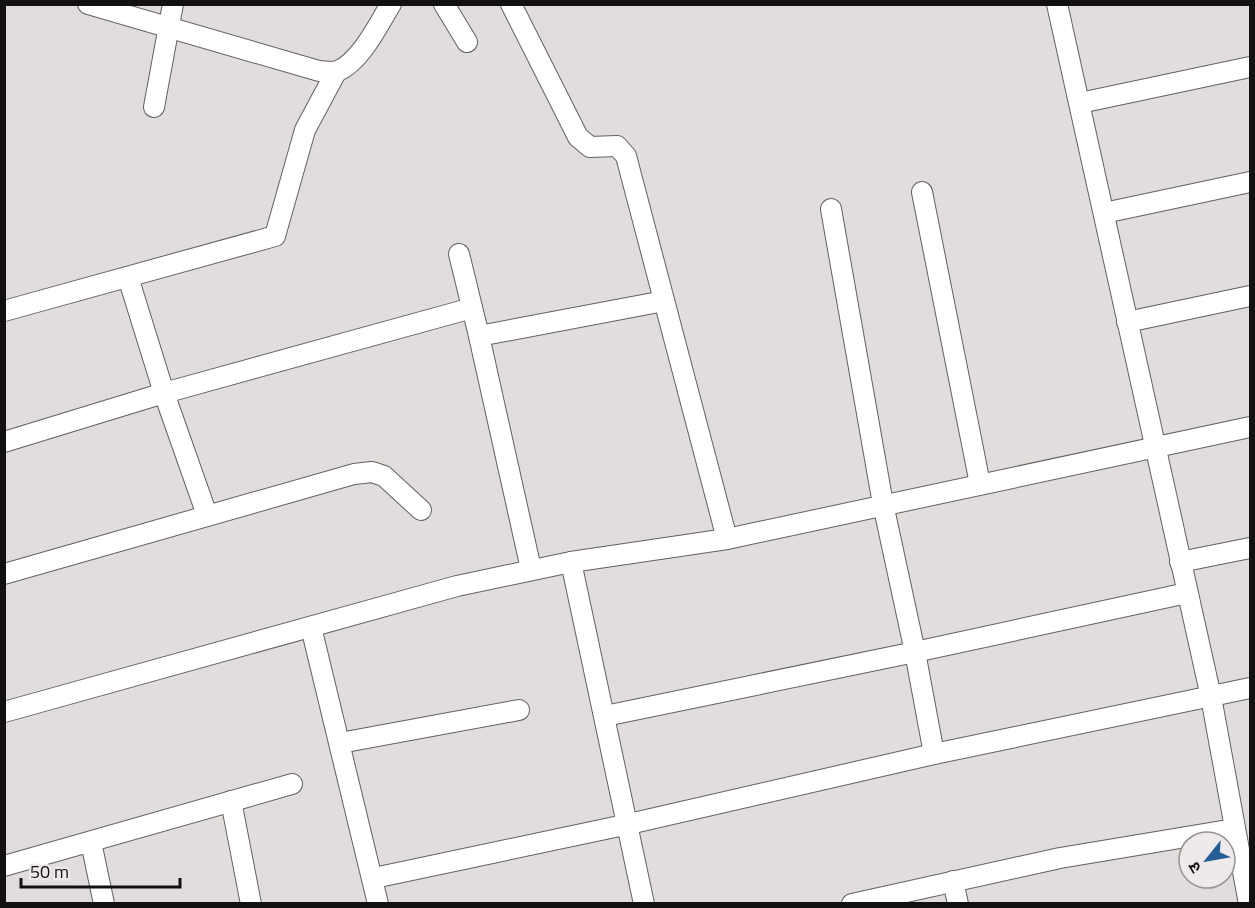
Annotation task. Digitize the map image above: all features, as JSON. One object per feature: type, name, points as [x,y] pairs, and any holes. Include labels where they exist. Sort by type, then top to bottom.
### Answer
[{"type":"street","points":[[88,4],[319,71],[336,72]]},
{"type":"street","points":[[154,107],[173,4]]},
{"type":"street","points":[[4,311],[275,236],[305,130],[336,72],[351,62],[367,43],[391,4]]},
{"type":"street","points":[[444,4],[467,42]]},
{"type":"street","points":[[511,4],[578,137],[590,147],[617,146],[626,156],[727,539]]},
{"type":"street","points":[[1058,4],[1211,698],[1249,903]]},
{"type":"street","points":[[1080,103],[1251,67]]},
{"type":"street","points":[[1104,213],[1251,182]]},
{"type":"street","points":[[922,192],[980,484]]},
{"type":"street","points":[[831,209],[883,504],[934,754]]},
{"type":"street","points":[[459,254],[531,569]]},
{"type":"street","points":[[128,277],[164,393],[207,516]]},
{"type":"street","points":[[1127,322],[1251,296]]},
{"type":"street","points":[[479,336],[664,301]]},
{"type":"street","points":[[4,442],[164,393],[472,308]]},
{"type":"street","points":[[4,712],[457,586],[531,569],[727,539],[1251,427]]},
{"type":"street","points":[[4,574],[354,474],[372,472],[384,476],[422,510]]},
{"type":"street","points":[[1180,562],[1251,548]]},
{"type":"street","points":[[571,562],[629,824],[644,903]]},
{"type":"street","points":[[605,716],[915,652],[1187,592]]},
{"type":"street","points":[[311,627],[374,878],[378,903]]},
{"type":"street","points":[[374,878],[629,824],[934,754],[1251,688]]},
{"type":"street","points":[[340,743],[519,710]]},
{"type":"street","points":[[4,866],[292,784]]},
{"type":"street","points":[[231,801],[251,903]]},
{"type":"street","points":[[852,903],[1060,858],[1234,829]]},
{"type":"street","points":[[91,842],[104,903]]},
{"type":"street","points":[[953,881],[958,903]]}]
